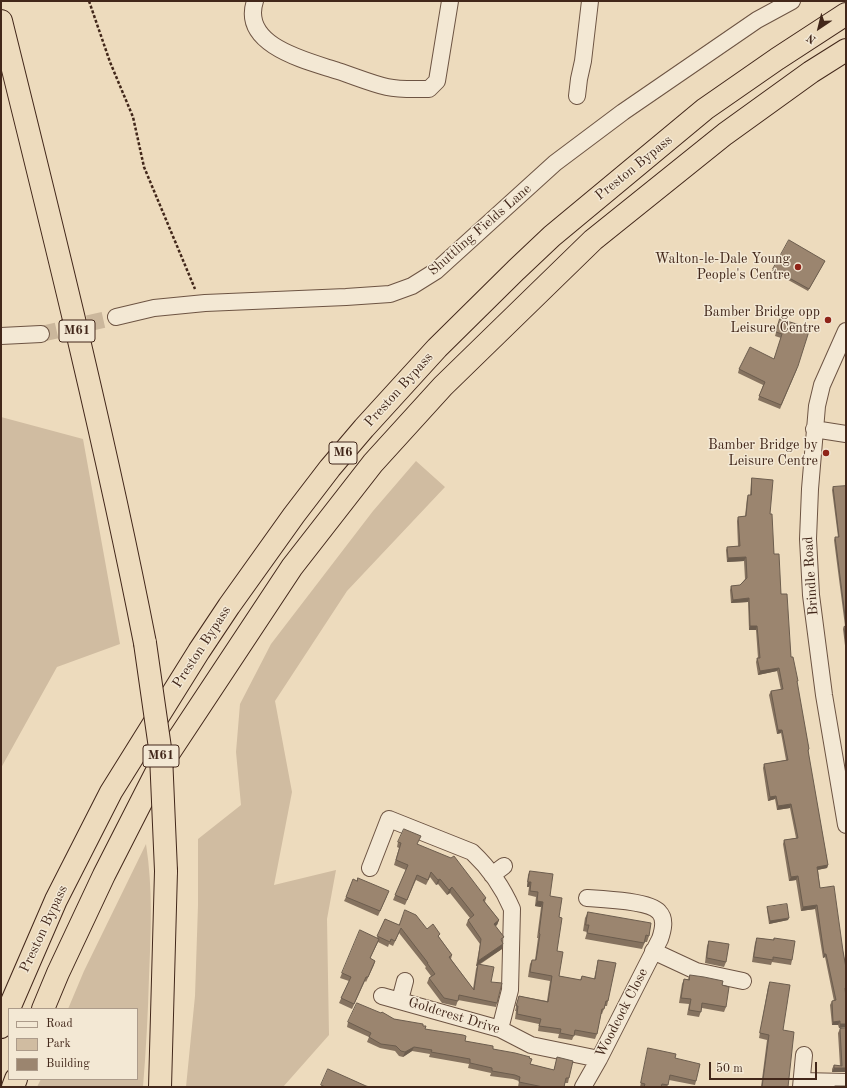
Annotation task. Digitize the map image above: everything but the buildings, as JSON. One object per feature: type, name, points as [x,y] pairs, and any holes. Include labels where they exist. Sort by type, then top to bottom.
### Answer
[{"type":"highway","name":"Preston Bypass","points":[[9,1008],[56,900],[112,792],[199,651],[229,606],[294,515],[364,428],[437,348],[498,286],[552,236],[705,109],[777,59],[846,14]]},
{"type":"highway","name":"M61","points":[[1,21],[106,456],[145,642],[161,755],[166,871],[160,1087]]},
{"type":"highway","name":"M6","points":[[43,1008],[58,973],[104,875],[157,771],[292,567],[373,463],[443,386],[593,240],[725,134],[811,72],[846,50]]},
{"type":"highway","name":"Preston Bypass","points":[[1,1027],[8,1011]]},
{"type":"street","points":[[255,1],[252,10],[255,24],[262,37],[275,47],[293,56],[386,86],[403,89],[429,89],[436,81],[448,1]]},
{"type":"street","points":[[577,96],[590,1]]},
{"type":"street","name":"Shuttling Fields Lane","points":[[116,317],[154,308],[205,303],[390,294],[412,286],[436,271],[556,163],[623,112],[757,20],[792,1]]},
{"type":"street","name":"Brindle Road","points":[[846,331],[822,385],[817,406],[814,429],[808,539],[811,595],[824,695],[846,825]]},
{"type":"street","points":[[1,336],[41,334]]},
{"type":"street","points":[[814,429],[846,434]]},
{"type":"street","points":[[370,868],[389,819],[472,852],[481,861],[498,870],[512,908],[510,990],[500,1029]]},
{"type":"street","name":"Woodcock Close","points":[[583,1087],[599,1060],[657,945],[664,925],[659,911],[645,904],[587,898]]},
{"type":"street","points":[[657,945],[681,965],[696,971],[743,981]]},
{"type":"street","name":"Goldcrest Drive","points":[[400,1000],[405,981]]},
{"type":"street","name":"Goldcrest Drive","points":[[382,996],[500,1029],[531,1045],[599,1060]]},
{"type":"street","points":[[804,1055],[802,1084],[846,1082]]},
{"type":"path","points":[[89,1],[110,62],[133,117],[144,167],[198,295],[205,303]]},
{"type":"green space","points":[[1,417],[83,439],[120,644],[57,667],[1,768]]},
{"type":"green space","points":[[416,461],[445,487],[347,591],[275,701],[292,792],[274,885],[336,870],[327,919],[329,1035],[283,1087],[186,1087],[195,996],[198,905],[198,839],[241,805],[236,752],[240,704],[271,644],[373,511]]},
{"type":"green space","points":[[146,844],[150,877],[151,927],[143,1087],[37,1087],[40,1080],[138,1080],[138,1008],[68,1008],[84,971]]},
{"type":"tunnel","points":[[41,334],[116,317]]},
{"type":"place","name":"Walton-le-Dale Young People's Centre","points":[[798,267]]},
{"type":"place","name":"Bamber Bridge opp Leisure Centre","points":[[828,320]]},
{"type":"place","name":"Bamber Bridge by Leisure Centre","points":[[826,453]]}]
